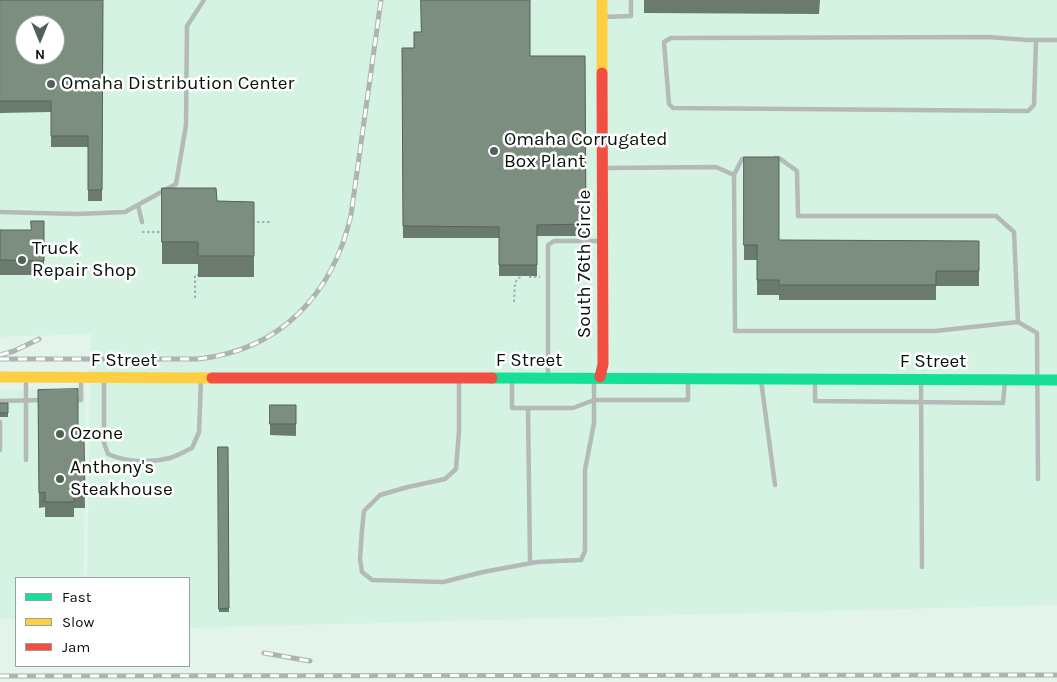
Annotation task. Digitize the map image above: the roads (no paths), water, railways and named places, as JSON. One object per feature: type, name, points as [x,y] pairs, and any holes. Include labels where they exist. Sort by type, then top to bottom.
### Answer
[{"type":"street","name":"South 76th Circle","points":[[597,377],[603,364],[602,0]]},
{"type":"street","name":"F Street","points":[[0,377],[597,377],[1057,380]]},
{"type":"lane","points":[[0,212],[107,214],[125,212],[176,184],[186,125],[187,26],[204,0]]},
{"type":"lane","points":[[602,17],[631,16],[631,0]]},
{"type":"lane","points":[[1036,40],[1034,105],[1028,110],[674,108],[669,104],[664,42],[671,38],[988,37],[1057,40]]},
{"type":"lane","points":[[751,158],[742,159],[734,175],[736,331],[935,331],[1018,322],[1037,333],[1038,479]]},
{"type":"lane","points":[[770,158],[779,158],[797,171],[798,216],[996,216],[1014,232],[1018,322]]},
{"type":"lane","points":[[602,168],[716,167],[734,175]]},
{"type":"lane","points":[[138,205],[142,222]]},
{"type":"lane","points":[[548,378],[548,245],[554,242],[602,241]]},
{"type":"lane","points":[[26,377],[26,460]]},
{"type":"lane","points":[[459,378],[459,431],[456,469],[445,479],[380,494],[364,511],[360,559],[362,572],[372,580],[443,582],[530,563],[581,560],[585,551],[585,470],[594,423],[597,377]]},
{"type":"lane","points":[[72,400],[81,400],[81,378]]},
{"type":"lane","points":[[104,378],[104,443],[108,454],[114,457],[138,461],[170,458],[192,448],[199,432],[200,378]]},
{"type":"lane","points":[[512,378],[512,408],[573,408],[594,400],[688,400],[688,379]]},
{"type":"lane","points":[[761,379],[775,485]]},
{"type":"lane","points":[[815,379],[816,401],[1003,403],[1005,380]]},
{"type":"lane","points":[[921,379],[922,567]]},
{"type":"lane","points":[[0,401],[54,400]]},
{"type":"lane","points":[[528,408],[530,563]]},
{"type":"lane","points":[[0,422],[0,450]]},
{"type":"railway","points":[[0,359],[197,359],[227,354],[254,344],[277,331],[298,314],[316,293],[331,270],[343,244],[351,215],[381,0]]},
{"type":"railway","points":[[0,355],[14,351],[39,339]]},
{"type":"railway","points":[[264,653],[310,661]]},
{"type":"railway","points":[[0,676],[1057,675]]},
{"type":"place","name":"Omaha Distribution Center","points":[[51,84]]},
{"type":"place","name":"Omaha Corrugated Box Plant","points":[[494,151]]},
{"type":"place","name":"Truck Repair Shop","points":[[22,260]]},
{"type":"place","name":"Ozone","points":[[60,434]]},
{"type":"place","name":"Anthony's Steakhouse","points":[[60,479]]}]
